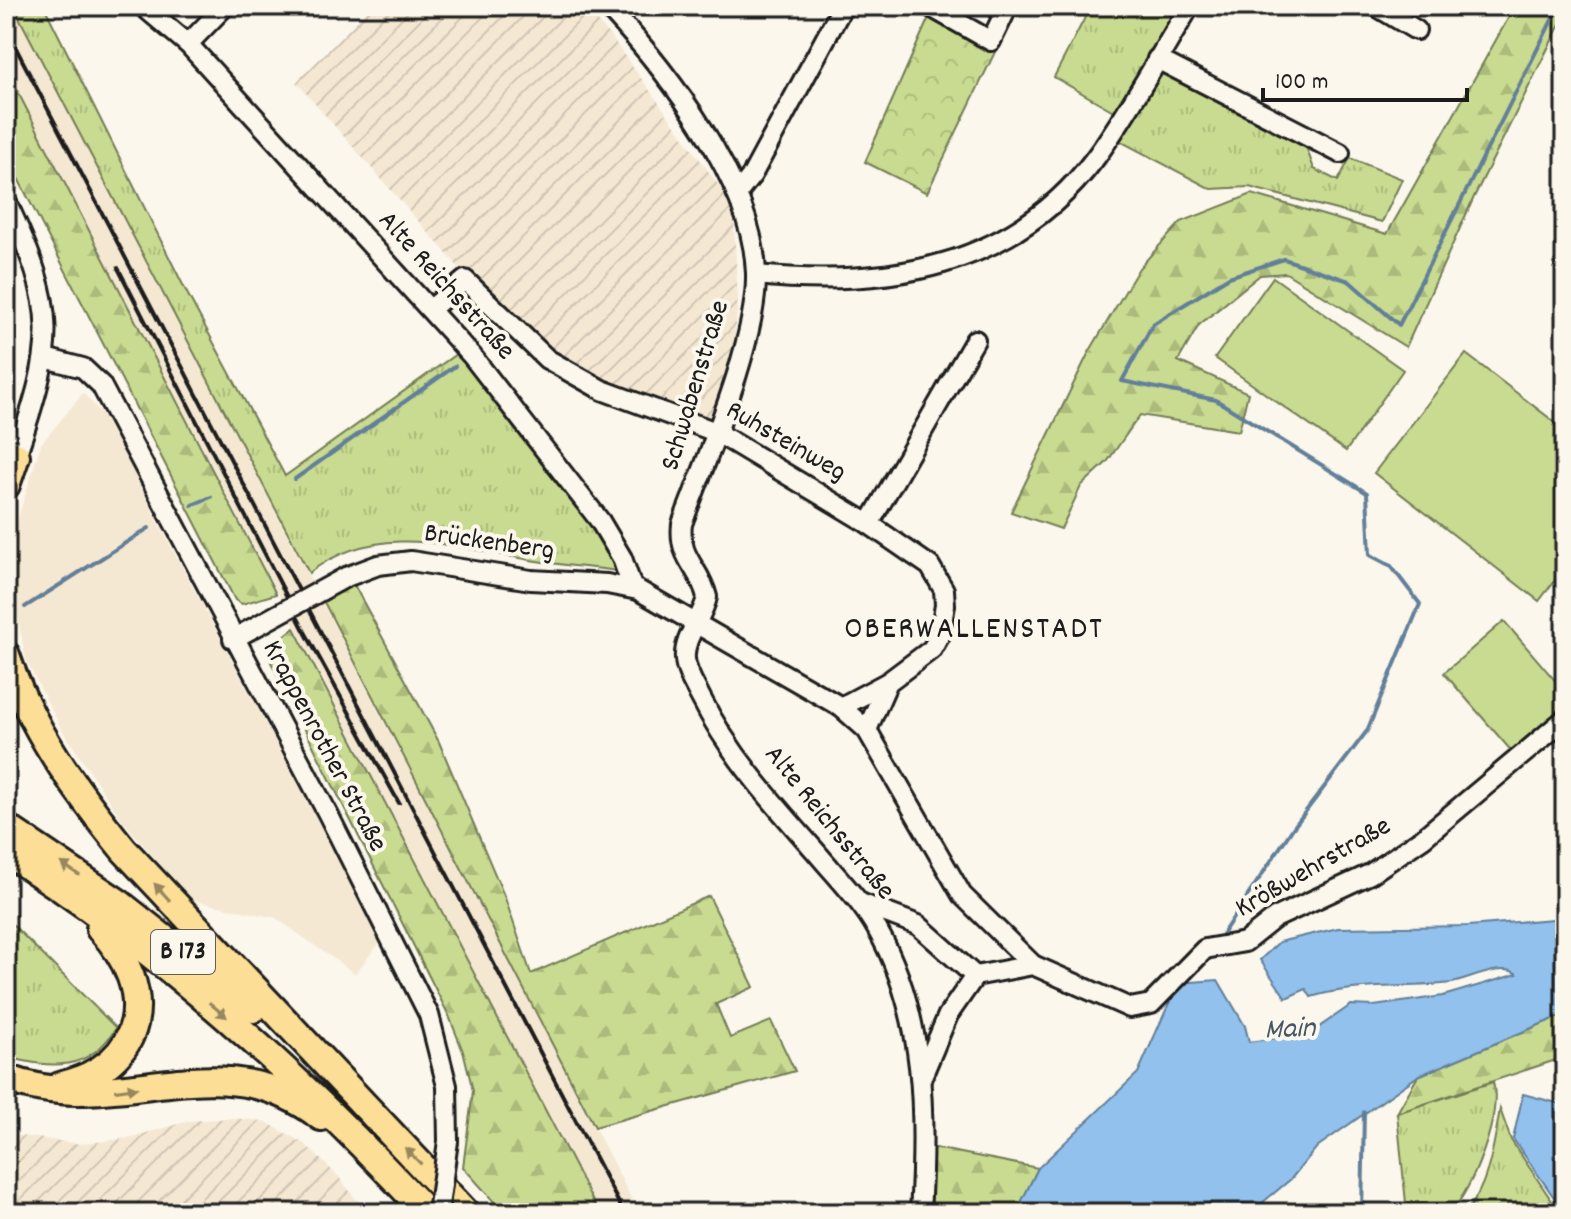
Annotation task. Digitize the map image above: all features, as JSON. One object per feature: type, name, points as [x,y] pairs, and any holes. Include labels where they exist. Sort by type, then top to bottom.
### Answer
[{"type":"highway","points":[[6,655],[20,693],[44,739],[89,807],[175,906],[350,1092]]},
{"type":"highway","name":"B 173","points":[[6,827],[119,903],[177,947],[350,1092],[466,1213]]},
{"type":"highway","name":"B 173","points":[[6,852],[151,953],[238,1027],[320,1101],[427,1213]]},
{"type":"highway","points":[[49,1089],[91,1075],[112,1061],[127,1041],[136,1015],[137,994],[129,965],[113,942],[67,894]]},
{"type":"highway","points":[[6,1078],[49,1089],[92,1093],[198,1078],[233,1079],[268,1087],[312,1110],[384,1166]]},
{"type":"street","name":"Alte Reichsstraße","points":[[143,6],[188,44],[432,308],[600,521],[622,558],[632,587]]},
{"type":"street","points":[[188,44],[225,6]]},
{"type":"street","points":[[737,194],[752,175],[843,6]]},
{"type":"street","points":[[929,6],[991,41],[1008,6]]},
{"type":"street","points":[[756,275],[851,280],[909,274],[992,244],[1071,186],[1111,135],[1190,6]]},
{"type":"street","points":[[1376,6],[1416,30]]},
{"type":"street","name":"Schwabenstraße","points":[[611,7],[685,105],[737,194],[751,233],[756,275],[744,342],[716,432],[682,524],[681,540],[685,556],[701,579],[707,597],[697,624]]},
{"type":"street","points":[[1157,59],[1340,153]]},
{"type":"street","points":[[6,201],[43,292],[45,358],[9,475]]},
{"type":"street","name":"Ruhsteinweg","points":[[432,308],[465,280],[547,359],[602,390],[716,432],[869,524],[930,566],[944,590],[944,623],[932,649],[888,682]]},
{"type":"street","points":[[869,524],[975,340]]},
{"type":"street","name":"Krappenrother Straße","points":[[45,358],[83,368],[97,379],[328,814],[429,1015],[447,1086],[448,1141],[438,1213]]},
{"type":"street","name":"Brückenberg","points":[[233,639],[346,577],[378,565],[411,561],[531,580],[632,587],[697,624]]},
{"type":"street","name":"Alte Reichsstraße","points":[[697,624],[686,644],[686,669],[716,728],[767,796],[860,903],[877,931],[899,983],[912,1022],[921,1079],[925,1139],[920,1213]]},
{"type":"street","name":"Krößwehrstraße","points":[[697,624],[841,707],[867,730],[962,895],[1033,965],[1130,1008],[1151,1004],[1205,949],[1245,942],[1275,918],[1370,874],[1423,838],[1565,719]]},
{"type":"street","points":[[841,707],[888,682]]},
{"type":"street","points":[[867,730],[888,682]]},
{"type":"street","points":[[860,903],[918,925],[975,976]]},
{"type":"street","points":[[921,1079],[948,1015],[975,976],[1033,965]]},
{"type":"shaded area","points":[[6,6],[13,6],[639,1213],[599,1213],[6,69]]},
{"type":"shaded area","points":[[372,6],[584,6],[611,37],[733,205],[738,300],[734,348],[709,421],[599,383],[560,361],[476,287],[296,82]]},
{"type":"shaded area","points":[[83,393],[109,422],[158,522],[382,940],[355,974],[276,918],[191,900],[122,820],[62,730],[26,660],[16,609],[15,528],[41,444]]},
{"type":"shaded area","points":[[232,1118],[264,1121],[305,1144],[338,1176],[367,1213],[6,1213],[6,1134],[82,1144],[128,1138],[189,1121]]},
{"type":"green space","points":[[13,6],[44,6],[187,293],[285,476],[459,352],[609,549],[617,571],[541,562],[445,544],[389,542],[362,547],[335,557],[309,573]]},
{"type":"green space","points":[[1091,6],[1179,6],[1117,113],[1054,77]]},
{"type":"green space","points":[[1515,6],[1565,6],[1565,14],[1474,197],[1406,347],[1286,273],[1260,275],[1199,325],[1178,361],[1248,393],[1239,431],[1140,415],[1107,462],[1081,486],[1061,529],[1011,512],[1088,354],[1139,268],[1181,222],[1252,194],[1387,234]]},
{"type":"green space","points":[[930,15],[996,50],[927,193],[865,162]]},
{"type":"green space","points":[[1163,68],[1304,141],[1314,169],[1338,181],[1350,158],[1402,179],[1382,222],[1249,187],[1211,189],[1116,139]]},
{"type":"green space","points":[[6,69],[276,594],[242,604],[235,600],[6,155]]},
{"type":"green space","points":[[1273,277],[1403,370],[1346,451],[1215,358]]},
{"type":"green space","points":[[1466,354],[1565,430],[1565,567],[1539,601],[1374,473]]},
{"type":"green space","points":[[353,583],[439,742],[505,898],[531,974],[709,896],[754,987],[716,1004],[730,1038],[771,1021],[795,1071],[595,1127],[324,602]]},
{"type":"green space","points":[[1504,621],[1565,692],[1565,710],[1514,754],[1444,673]]},
{"type":"green space","points":[[294,628],[599,1213],[504,1213],[463,1167],[473,1091],[464,1054],[449,1016],[271,662],[274,644]]},
{"type":"green space","points":[[6,918],[116,1028],[93,1053],[68,1064],[54,1065],[6,1057]]},
{"type":"green space","points":[[1565,1014],[1565,1057],[1397,1113],[1418,1076]]},
{"type":"green space","points":[[1493,1082],[1493,1113],[1484,1151],[1459,1202],[1450,1213],[1407,1213],[1397,1113]]},
{"type":"green space","points":[[1500,1109],[1511,1140],[1560,1213],[1465,1213],[1485,1177]]},
{"type":"green space","points":[[930,1147],[1038,1168],[1016,1213],[926,1213]]},
{"type":"water","points":[[1565,918],[1565,1014],[1418,1076],[1317,1147],[1291,1179],[1250,1213],[1016,1213],[1038,1168],[1138,1073],[1178,983],[1218,980],[1245,1026],[1249,1042],[1302,1034],[1319,1027],[1351,1005],[1374,1006],[1443,996],[1517,974],[1503,970],[1452,983],[1363,988],[1311,997],[1306,989],[1286,998],[1260,960],[1279,942],[1338,928],[1468,926]]},
{"type":"water","points":[[1523,1094],[1565,1105],[1565,1213],[1513,1139]]},
{"type":"waterway","points":[[1221,936],[1293,828],[1367,731],[1420,604],[1391,566],[1370,555],[1367,493],[1216,400],[1122,381],[1153,324],[1229,277],[1284,259],[1349,281],[1399,325],[1559,6]]},
{"type":"waterway","points":[[295,479],[455,366]]},
{"type":"waterway","points":[[192,505],[211,497]]},
{"type":"waterway","points":[[25,607],[149,528]]},
{"type":"waterway","points":[[1362,1213],[1364,1112]]},
{"type":"railway","points":[[6,29],[624,1213]]},
{"type":"railway","points":[[118,268],[304,630],[399,803]]},
{"type":"district","name":"OBERWALLENSTADT","points":[[974,631]]},
{"type":"water label","name":"Main","points":[[1290,1031]]}]
